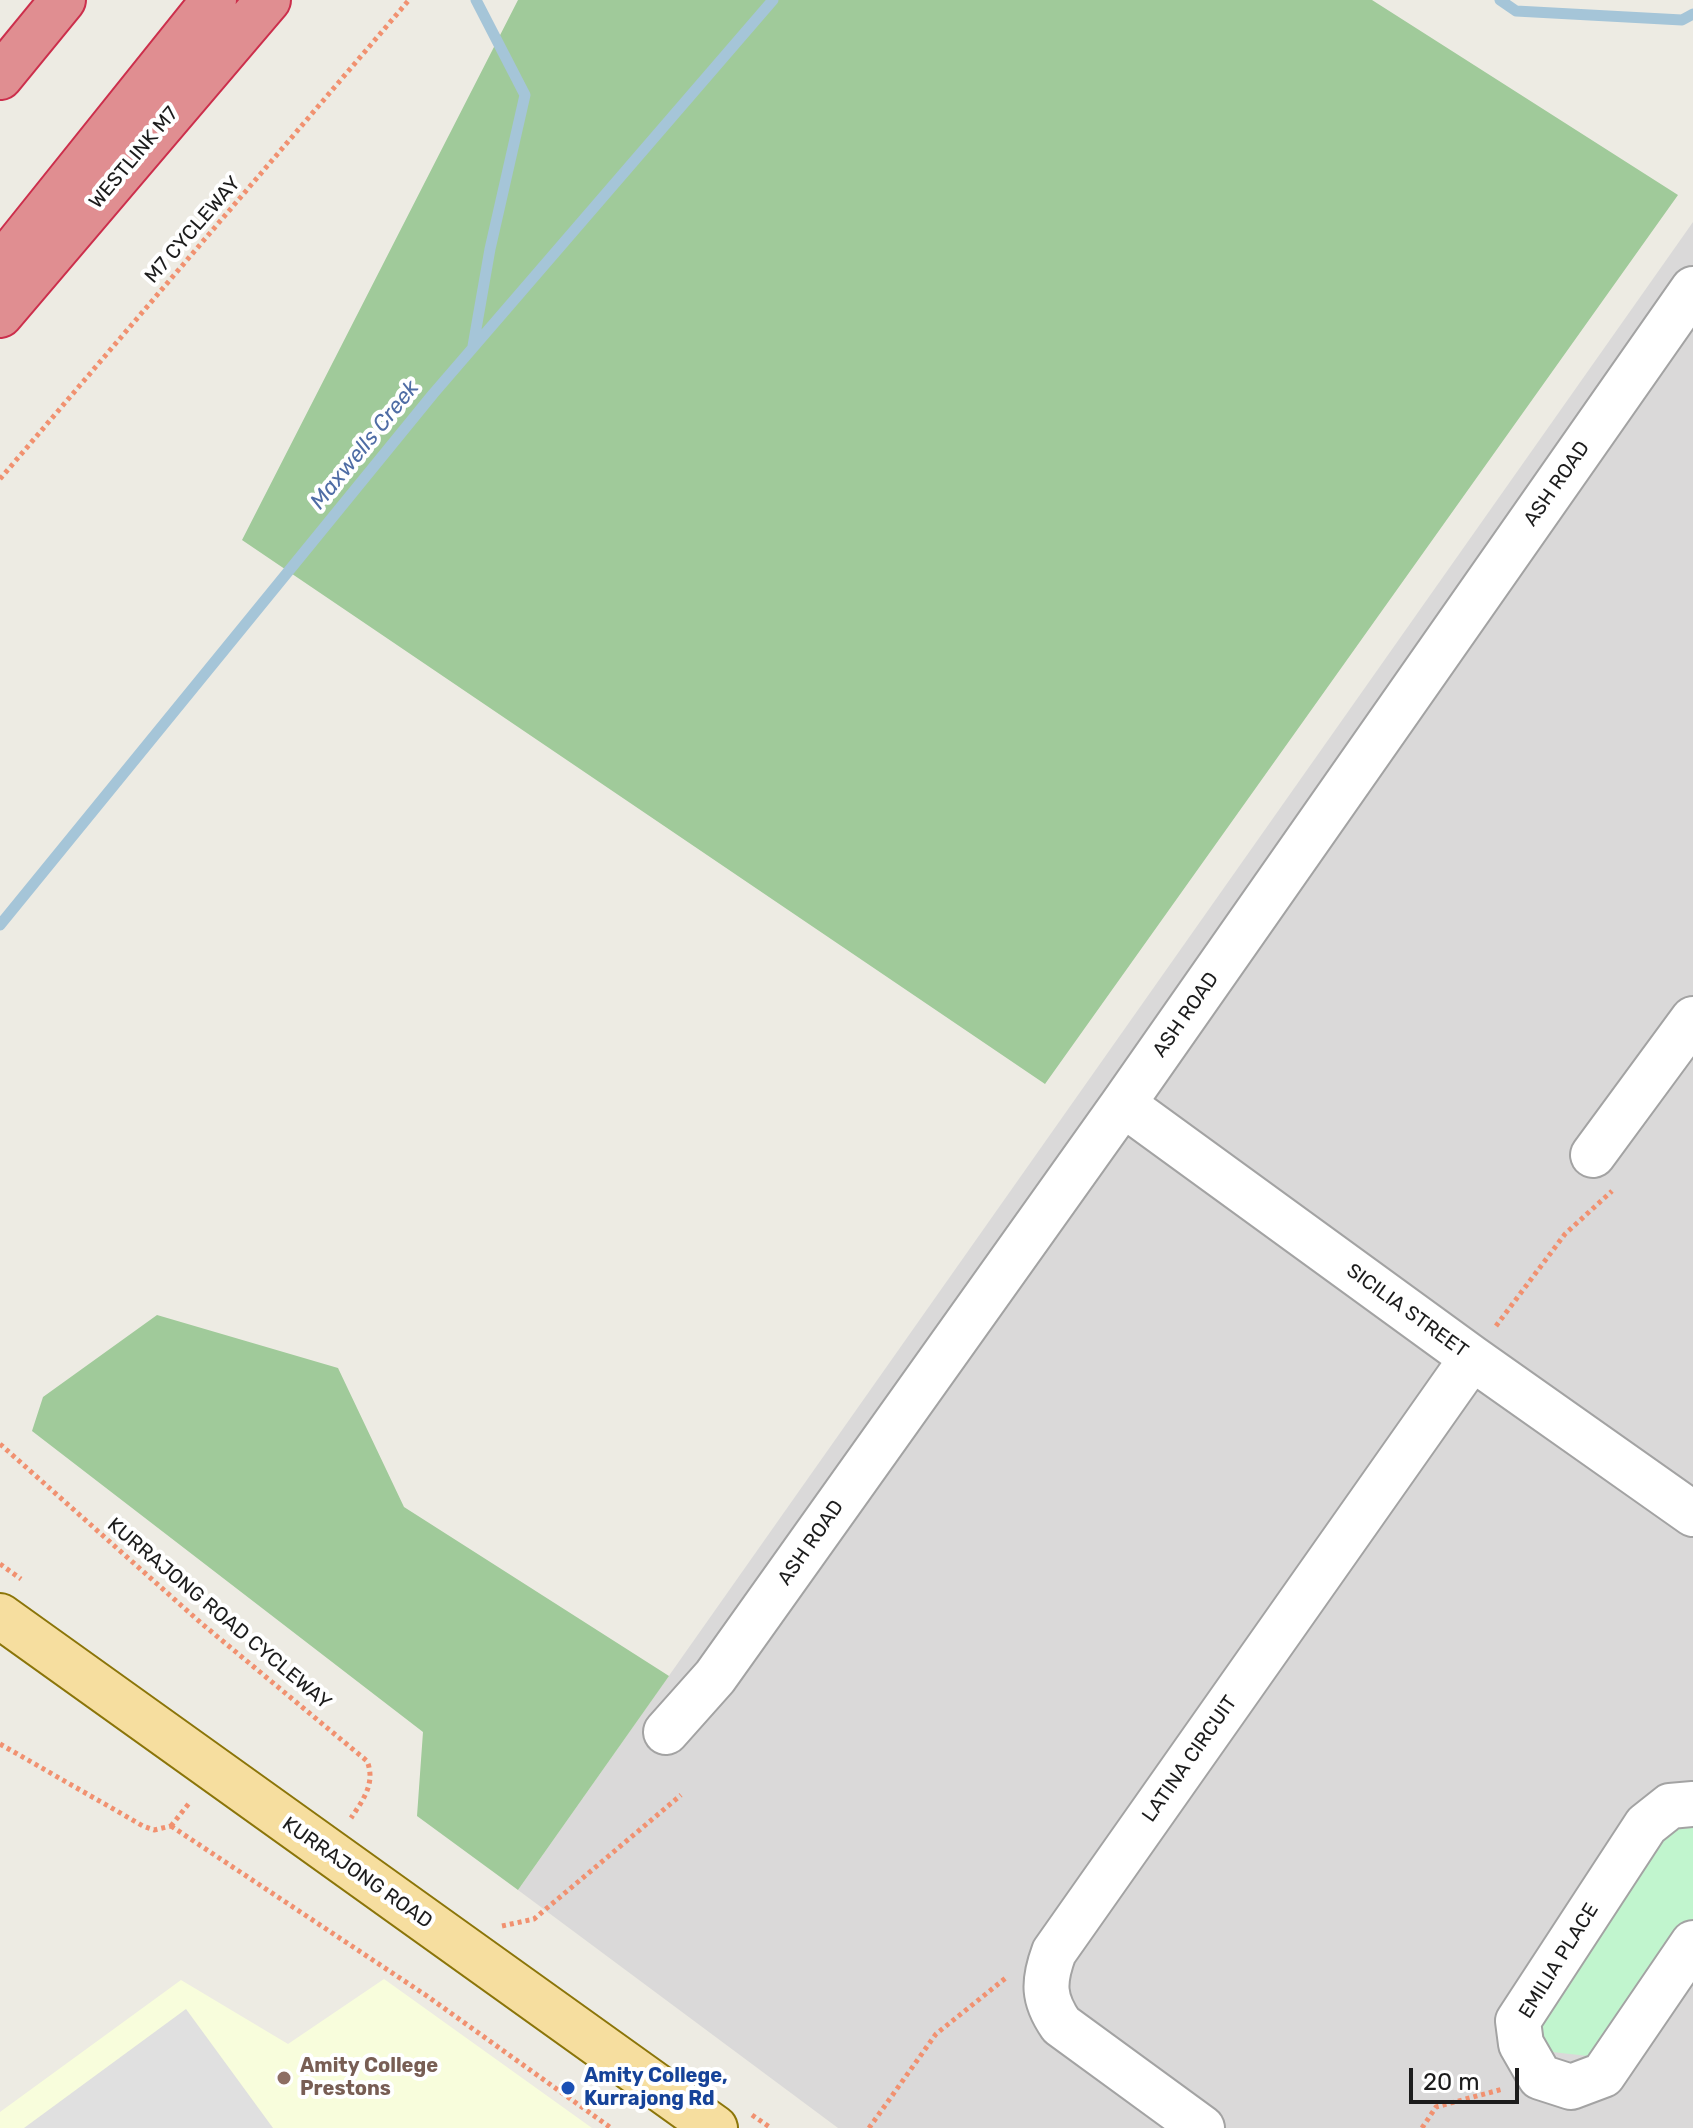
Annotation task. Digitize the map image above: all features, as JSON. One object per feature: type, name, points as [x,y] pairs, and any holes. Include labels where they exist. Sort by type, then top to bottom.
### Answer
[{"type":"highway","points":[[0,36],[29,0]]},
{"type":"highway","points":[[0,77],[63,0]]},
{"type":"highway","points":[[0,267],[214,0]]},
{"type":"highway","name":"WESTLINK M7","points":[[0,315],[268,0]]},
{"type":"main road","name":"KURRAJONG ROAD","points":[[0,1616],[715,2128]]},
{"type":"main road","name":"KURRAJONG ROAD","points":[[0,1649],[673,2128]]},
{"type":"street","name":"ASH ROAD","points":[[666,1732],[715,1677],[1123,1104],[1692,291]]},
{"type":"street","points":[[1605,1169],[1693,1019]]},
{"type":"street","name":"SICILIA STREET","points":[[1123,1104],[1472,1358],[1693,1514]]},
{"type":"street","name":"LATINA CIRCUIT","points":[[1202,2128],[1061,2025],[1049,2008],[1045,1978],[1054,1952],[1472,1358]]},
{"type":"street","name":"EMILIA PLACE","points":[[1536,2071],[1521,2044],[1518,2021],[1646,1825],[1670,1806],[1693,1804]]},
{"type":"street","points":[[1536,2071],[1540,2077],[1571,2087],[1603,2075],[1693,1943]]},
{"type":"path","name":"M7 CYCLEWAY","points":[[0,479],[409,0]]},
{"type":"path","points":[[1472,1358],[1565,1234],[1609,1195],[1605,1169]]},
{"type":"path","name":"KURRAJONG ROAD CYCLEWAY","points":[[0,1444],[201,1623],[367,1761],[372,1773],[367,1792],[348,1822]]},
{"type":"path","points":[[0,1744],[154,1830],[171,1826],[198,1790]]},
{"type":"path","points":[[493,1928],[534,1919],[681,1795]]},
{"type":"path","points":[[171,1826],[427,1996],[611,2128]]},
{"type":"path","points":[[869,2128],[936,2034],[1012,1975]]},
{"type":"path","points":[[1422,2128],[1436,2107],[1502,2090],[1536,2071]]},
{"type":"shaded area","points":[[1693,222],[1693,2128],[838,2128],[518,1890]]},
{"type":"shaded area","points":[[1693,1819],[1693,1919],[1607,2043],[1588,2056],[1552,2052],[1538,2026],[1661,1836]]},
{"type":"shaded area","name":"Amity College Prestons","points":[[384,1979],[592,2128],[0,2128],[0,2112],[181,1980],[288,2044]]},
{"type":"shaded area","points":[[186,2009],[273,2128],[24,2128]]},
{"type":"green space","points":[[518,0],[1372,0],[1678,195],[1045,1084],[242,540]]},
{"type":"green space","points":[[157,1315],[338,1368],[404,1507],[669,1676],[518,1890],[417,1816],[423,1732],[32,1431],[43,1397]]},
{"type":"waterway","points":[[473,346],[490,249],[525,95],[476,0]]},
{"type":"waterway","name":"Maxwells Creek","points":[[0,925],[433,394],[773,0]]},
{"type":"waterway","points":[[1500,0],[1516,11],[1682,20],[1693,14]]},
{"type":"place","name":"Amity College Prestons","points":[[284,2078]]},
{"type":"place","name":"Amity College, Kurrajong Rd","points":[[568,2088]]}]
